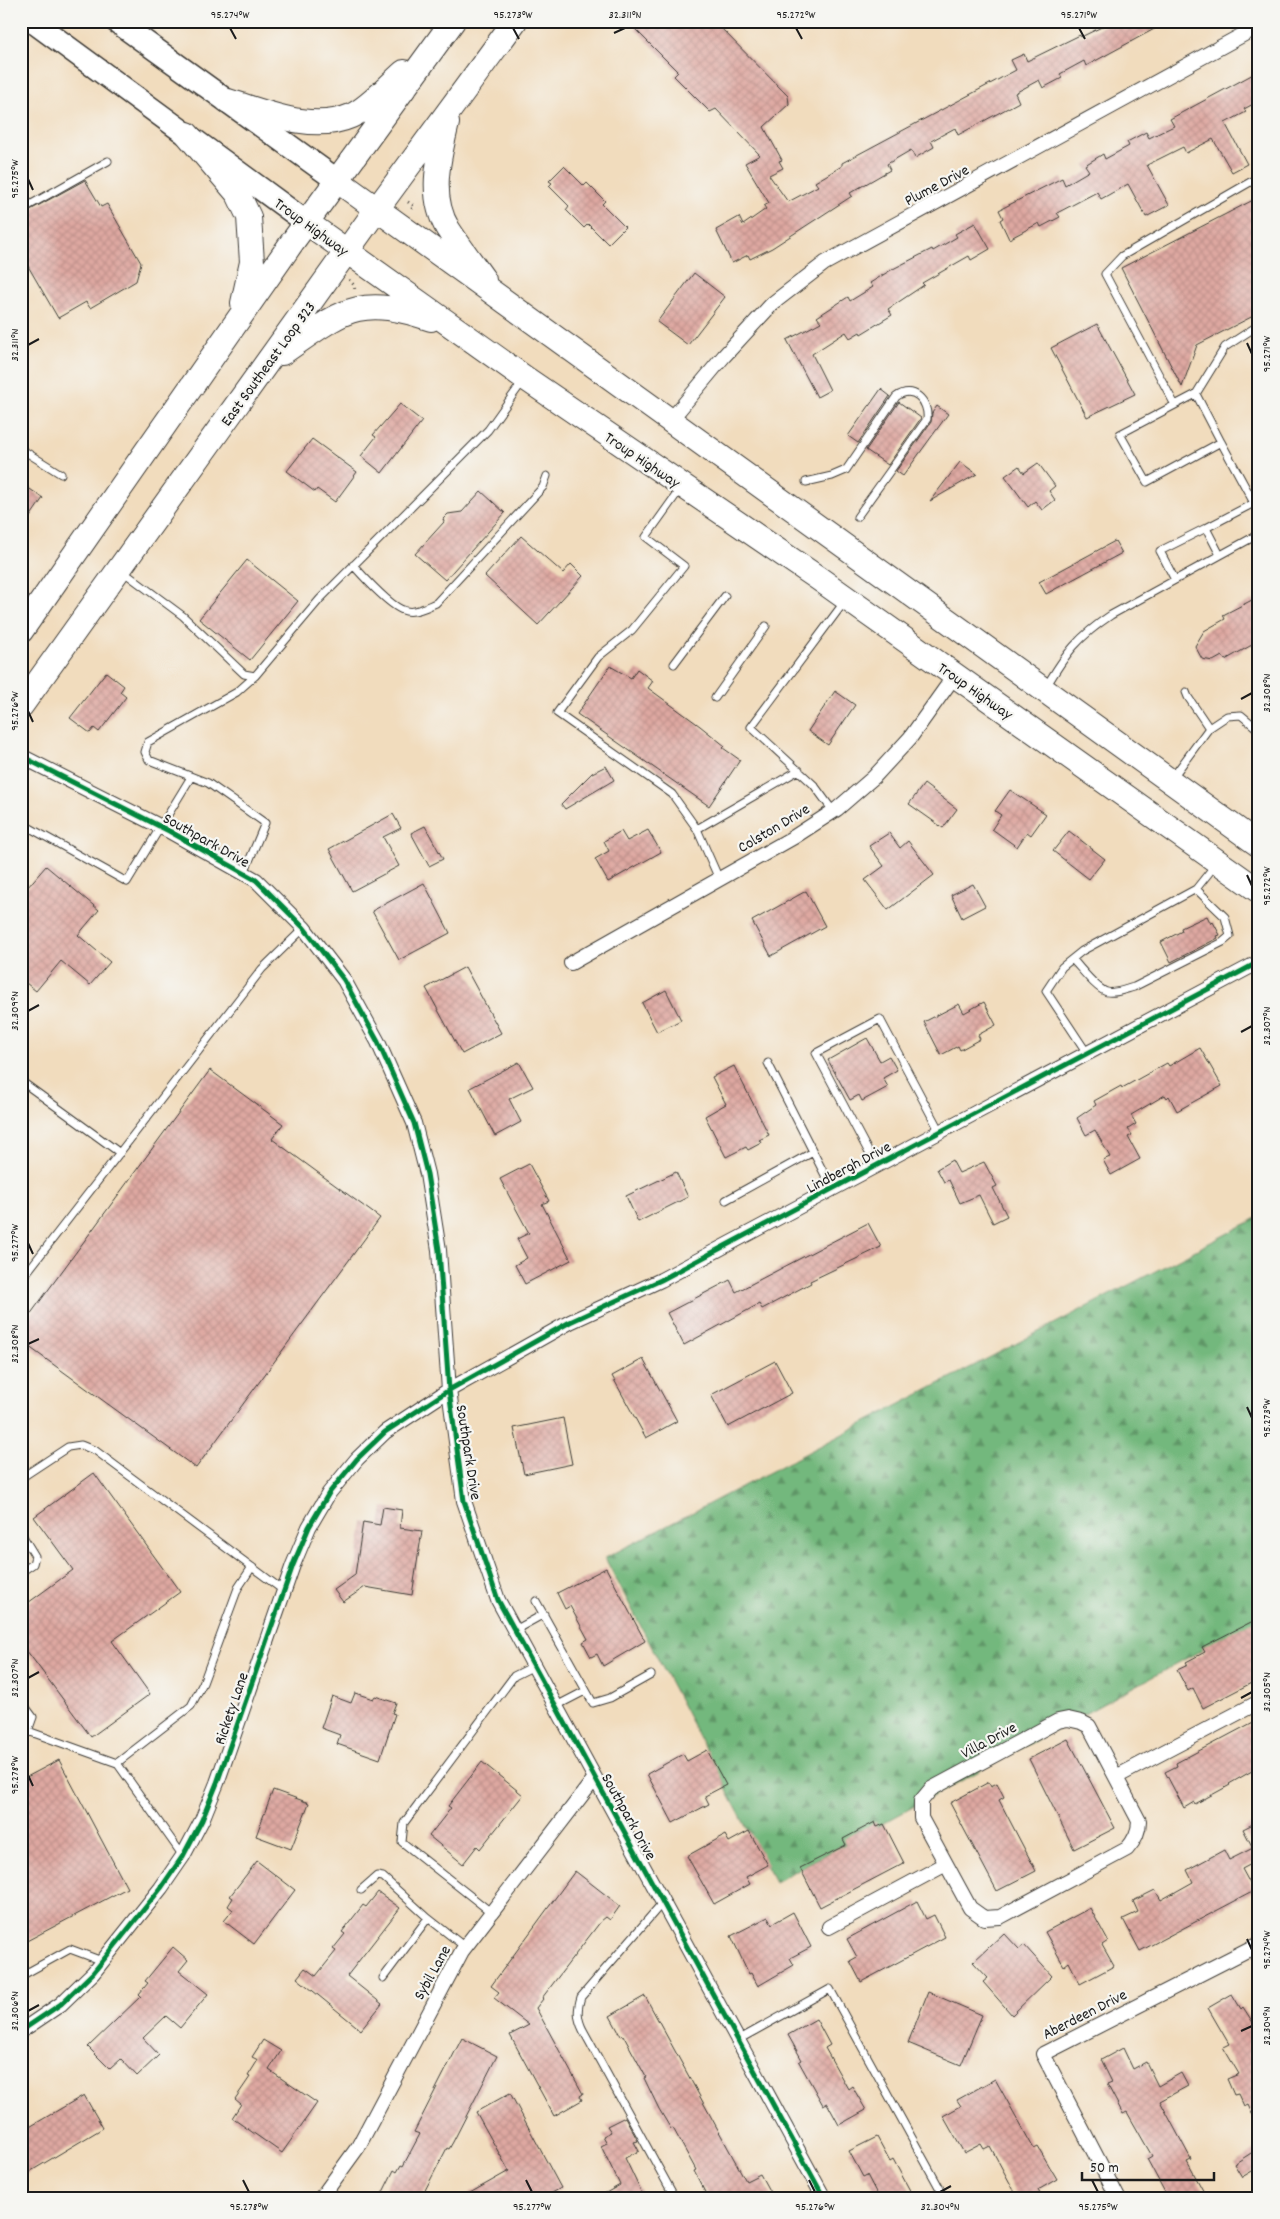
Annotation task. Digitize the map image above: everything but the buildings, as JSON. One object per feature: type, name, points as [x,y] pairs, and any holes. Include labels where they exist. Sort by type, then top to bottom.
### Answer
[{"type":"highway","points":[[21,631],[306,222],[338,181],[453,21]]},
{"type":"highway","name":"East Southeast Loop 323","points":[[21,706],[346,251],[516,21]]},
{"type":"highway","points":[[228,101],[303,122],[340,119],[351,116],[362,109],[434,47]]},
{"type":"highway","points":[[449,112],[437,170],[439,204],[447,228],[495,295]]},
{"type":"highway","points":[[188,134],[238,194],[249,217],[252,262],[239,317]]},
{"type":"highway","points":[[338,181],[669,422],[1259,845]]},
{"type":"highway","name":"Troup Highway","points":[[306,222],[525,378],[847,599],[1259,891]]},
{"type":"highway","points":[[268,362],[336,316],[358,308],[396,309],[451,325]]},
{"type":"main road","name":"Troup Highway","points":[[32,21],[306,222]]},
{"type":"main road","points":[[116,21],[338,181]]},
{"type":"street","name":"Plume Drive","points":[[669,422],[724,356],[774,303],[825,263],[1259,26]]},
{"type":"street","name":"Colston Drive","points":[[571,962],[794,837],[834,811],[874,777],[910,738],[955,675]]},
{"type":"street","name":"Southpark Drive","points":[[21,756],[161,827],[256,880],[304,928],[344,980],[378,1042],[414,1123],[426,1174],[439,1250],[449,1390],[464,1501],[498,1600],[824,2198]]},
{"type":"street","name":"Lindbergh Drive","points":[[449,1390],[570,1322],[661,1280],[1259,962]]},
{"type":"street","name":"Rickety Lane","points":[[21,2031],[62,2004],[93,1973],[161,1888],[183,1856],[212,1796],[284,1591],[309,1527],[342,1475],[385,1432],[449,1390]]},
{"type":"street","points":[[1116,1777],[1259,1702]]},
{"type":"street","name":"Villa Drive","points":[[1068,1719],[1089,1726],[1140,1821],[1139,1830],[1134,1842],[1127,1849],[1000,1917],[984,1918],[970,1908],[946,1864],[921,1818],[921,1802],[931,1789],[1058,1721],[1068,1719]]},
{"type":"street","name":"Sybil Lane","points":[[322,2198],[358,2147],[433,2003],[465,1947],[595,1778]]},
{"type":"street","points":[[828,1927],[946,1864]]},
{"type":"street","name":"Aberdeen Drive","points":[[1118,2198],[1043,2054],[1256,1950]]},
{"type":"lane","points":[[21,210],[108,161]]},
{"type":"lane","points":[[1174,405],[1106,274],[1122,256],[1259,177]]},
{"type":"lane","points":[[1221,442],[1147,482],[1120,434],[1196,394],[1225,347],[1259,325]]},
{"type":"lane","points":[[244,874],[265,823],[208,783],[149,760],[145,752],[148,742],[237,692],[255,676],[320,599],[488,430],[525,378]]},
{"type":"lane","points":[[806,482],[832,476],[846,470],[896,396],[902,392],[912,392],[922,399],[928,409],[926,419],[857,517]]},
{"type":"lane","points":[[1196,394],[1259,512]]},
{"type":"lane","points":[[21,449],[60,474]]},
{"type":"lane","points":[[353,565],[380,593],[404,611],[419,610],[436,603],[543,487],[547,476]]},
{"type":"lane","points":[[682,486],[646,536],[684,566],[632,630],[598,658],[557,713],[672,794],[697,829],[719,879]]},
{"type":"lane","points":[[1175,580],[1160,551],[1254,503]]},
{"type":"lane","points":[[1206,528],[1220,555]]},
{"type":"lane","points":[[1044,691],[1074,643],[1088,630],[1111,615],[1259,534]]},
{"type":"lane","points":[[119,569],[183,616],[244,674],[255,676]]},
{"type":"lane","points":[[674,664],[725,596]]},
{"type":"lane","points":[[834,811],[814,785],[751,727],[847,599]]},
{"type":"lane","points":[[714,698],[766,626]]},
{"type":"lane","points":[[1186,692],[1209,728]]},
{"type":"lane","points":[[1170,782],[1209,728],[1226,716],[1240,716],[1259,730]]},
{"type":"lane","points":[[697,829],[799,770]]},
{"type":"lane","points":[[21,822],[127,882],[191,777]]},
{"type":"lane","points":[[1087,1053],[1046,991],[1062,967],[1082,951],[1196,889],[1218,862]]},
{"type":"lane","points":[[1072,959],[1106,992],[1120,991],[1134,987],[1223,942],[1230,936],[1225,917],[1196,889]]},
{"type":"lane","points":[[21,1280],[262,969],[304,928]]},
{"type":"lane","points":[[876,1166],[816,1053],[832,1044],[880,1019],[940,1132]]},
{"type":"lane","points":[[768,1063],[832,1189]]},
{"type":"lane","points":[[21,1081],[120,1153]]},
{"type":"lane","points":[[726,1200],[813,1152]]},
{"type":"lane","points":[[21,1478],[68,1447],[81,1445],[96,1450],[284,1591]]},
{"type":"lane","points":[[21,1533],[35,1556],[33,1564],[21,1572]]},
{"type":"lane","points":[[117,1764],[191,1706],[203,1683],[238,1588],[252,1567]]},
{"type":"lane","points":[[536,1602],[593,1703],[610,1698],[651,1675]]},
{"type":"lane","points":[[515,1630],[544,1614]]},
{"type":"lane","points":[[492,1913],[402,1842],[404,1823],[514,1676],[534,1666]]},
{"type":"lane","points":[[556,1706],[585,1691]]},
{"type":"lane","points":[[21,1701],[32,1717],[28,1731],[21,1739]]},
{"type":"lane","points":[[28,1731],[117,1764],[183,1856]]},
{"type":"lane","points":[[362,1890],[376,1876],[383,1877],[428,1918],[465,1947]]},
{"type":"lane","points":[[663,1902],[581,1997],[577,2008],[578,2020],[583,2030],[674,2198]]},
{"type":"lane","points":[[383,1978],[428,1918]]},
{"type":"lane","points":[[21,1976],[70,1949],[102,1961]]},
{"type":"lane","points":[[738,2040],[830,1988],[945,2198]]},
{"type":"path","points":[[408,202],[414,206],[411,211]]},
{"type":"green space","points":[[1259,1217],[1259,1619],[775,1882],[605,1558]]},
{"type":"cycle path","points":[[21,756],[169,831],[256,880],[304,928],[344,980],[378,1042],[414,1123],[427,1174],[439,1250],[449,1390],[464,1501],[498,1600],[824,2198]]},
{"type":"cycle path","points":[[21,2031],[61,2004],[93,1973],[161,1888],[183,1856],[202,1820],[217,1783],[293,1565],[309,1527],[329,1493],[357,1459],[385,1432],[449,1390],[570,1322],[661,1280],[1259,962]]}]
